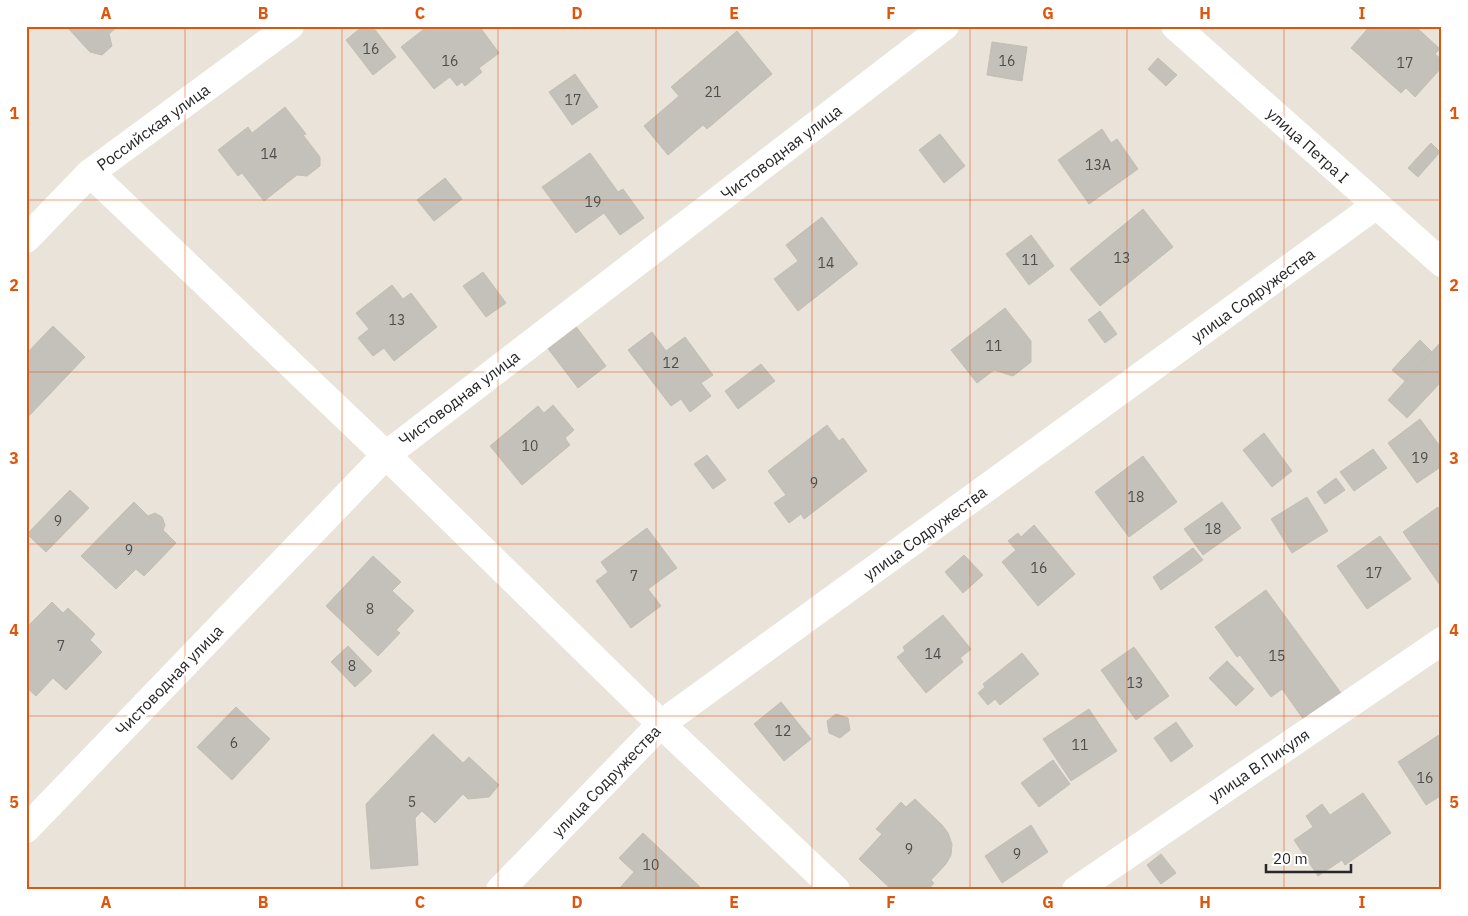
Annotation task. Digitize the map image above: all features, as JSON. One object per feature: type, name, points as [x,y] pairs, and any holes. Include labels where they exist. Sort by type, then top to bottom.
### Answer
[{"type":"street","name":"Российская улица","points":[[26,239],[90,173],[290,26]]},
{"type":"street","name":"Чистоводная улица","points":[[26,829],[386,454],[945,26]]},
{"type":"street","name":"улица Петра I","points":[[1175,26],[1442,263]]},
{"type":"street","points":[[90,173],[386,454],[661,724],[836,890]]},
{"type":"street","name":"улица Содружества","points":[[500,890],[661,724],[1376,206]]},
{"type":"street","name":"улица В.Пикуля","points":[[1076,890],[1442,641]]},
{"type":"building","points":[[68,26],[118,26],[109,34],[112,46],[102,55],[90,52]]},
{"type":"building","points":[[363,26],[372,26],[396,57],[373,75],[346,40]]},
{"type":"building","points":[[428,26],[479,26],[499,53],[479,68],[482,72],[465,86],[462,82],[457,86],[450,77],[434,89],[401,47]]},
{"type":"building","points":[[1370,26],[1415,26],[1440,49],[1435,54],[1442,60],[1442,67],[1415,97],[1406,88],[1401,93],[1351,48]]},
{"type":"building","points":[[737,31],[772,74],[707,129],[703,125],[668,155],[644,126],[679,96],[671,87]]},
{"type":"building","points":[[992,42],[1027,47],[1022,81],[987,75]]},
{"type":"building","points":[[1158,58],[1177,75],[1166,86],[1148,69]]},
{"type":"building","points":[[575,74],[598,107],[572,125],[549,92]]},
{"type":"building","points":[[285,107],[306,134],[303,135],[320,157],[320,166],[307,176],[297,175],[264,201],[242,173],[238,176],[218,150],[248,127],[252,133]]},
{"type":"building","points":[[1102,129],[1111,143],[1117,139],[1138,169],[1089,204],[1058,160]]},
{"type":"building","points":[[940,134],[965,166],[944,183],[919,150]]},
{"type":"building","points":[[1431,143],[1440,152],[1418,177],[1408,168]]},
{"type":"building","points":[[590,153],[618,192],[623,189],[644,218],[620,235],[604,213],[576,233],[542,187]]},
{"type":"building","points":[[445,178],[462,199],[434,221],[417,200]]},
{"type":"building","points":[[1143,209],[1173,247],[1100,306],[1070,269]]},
{"type":"building","points":[[822,217],[858,264],[798,311],[774,279],[798,261],[786,245]]},
{"type":"building","points":[[1031,235],[1054,266],[1029,285],[1006,254]]},
{"type":"building","points":[[483,272],[506,303],[486,317],[463,286]]},
{"type":"building","points":[[392,285],[403,299],[411,293],[437,327],[394,361],[384,348],[373,356],[358,338],[369,329],[356,313]]},
{"type":"building","points":[[1005,308],[1031,341],[1031,362],[1013,376],[994,370],[977,383],[951,350]]},
{"type":"building","points":[[1100,311],[1117,334],[1105,343],[1088,320]]},
{"type":"building","points":[[571,320],[606,366],[578,388],[543,342]]},
{"type":"building","points":[[53,326],[85,357],[26,419],[26,354]]},
{"type":"building","points":[[652,332],[666,351],[685,337],[713,375],[701,383],[711,396],[690,412],[681,399],[671,406],[628,350]]},
{"type":"building","points":[[1420,340],[1432,352],[1405,381],[1392,370]]},
{"type":"building","points":[[1439,344],[1442,347],[1442,381],[1407,418],[1388,400]]},
{"type":"building","points":[[761,364],[775,381],[738,409],[725,391]]},
{"type":"building","points":[[553,405],[574,430],[565,438],[570,445],[522,485],[490,446],[538,406],[544,413]]},
{"type":"building","points":[[1420,419],[1442,449],[1442,466],[1417,483],[1388,443]]},
{"type":"building","points":[[827,425],[839,441],[843,438],[867,471],[804,519],[801,514],[789,523],[774,503],[786,495],[768,471]]},
{"type":"building","points":[[1264,433],[1292,471],[1272,487],[1243,450]]},
{"type":"building","points":[[1373,449],[1387,468],[1354,491],[1340,472]]},
{"type":"building","points":[[707,455],[726,480],[713,489],[694,464]]},
{"type":"building","points":[[1143,456],[1177,502],[1129,537],[1095,492]]},
{"type":"building","points":[[1336,478],[1345,490],[1325,504],[1317,492]]},
{"type":"building","points":[[70,490],[89,508],[46,552],[27,534]]},
{"type":"building","points":[[1307,497],[1328,531],[1292,553],[1271,519]]},
{"type":"building","points":[[134,502],[148,516],[155,513],[162,517],[165,525],[163,530],[176,543],[144,576],[136,569],[116,589],[81,556]]},
{"type":"building","points":[[1222,502],[1241,528],[1203,555],[1184,529]]},
{"type":"building","points":[[1438,507],[1442,512],[1442,588],[1403,532]]},
{"type":"building","points":[[1034,525],[1075,574],[1038,606],[1002,562],[1016,550],[1008,541],[1018,533],[1021,537]]},
{"type":"building","points":[[647,528],[677,568],[648,589],[661,606],[631,628],[596,581],[608,572],[601,562]]},
{"type":"building","points":[[1380,536],[1411,579],[1367,609],[1337,566]]},
{"type":"building","points":[[1193,548],[1203,560],[1161,590],[1153,577]]},
{"type":"building","points":[[964,555],[983,575],[963,593],[945,572]]},
{"type":"building","points":[[373,556],[401,582],[392,591],[414,611],[396,630],[400,633],[378,656],[326,606]]},
{"type":"building","points":[[1266,590],[1341,693],[1304,720],[1282,689],[1271,697],[1240,655],[1237,657],[1215,627]]},
{"type":"building","points":[[52,602],[63,613],[68,608],[95,634],[90,640],[102,652],[66,690],[53,678],[36,696],[26,687],[26,628]]},
{"type":"building","points":[[943,615],[971,649],[960,658],[963,662],[926,693],[897,657],[905,651],[903,647]]},
{"type":"building","points":[[348,646],[372,671],[355,687],[331,662]]},
{"type":"building","points":[[1134,647],[1169,696],[1136,720],[1101,670]]},
{"type":"building","points":[[1022,653],[1039,674],[1000,705],[995,699],[988,705],[978,693],[985,687],[983,684]]},
{"type":"building","points":[[1227,661],[1254,689],[1236,706],[1209,678]]},
{"type":"building","points":[[781,702],[811,739],[784,761],[754,724]]},
{"type":"building","points":[[236,707],[270,739],[232,780],[197,747]]},
{"type":"building","points":[[1089,709],[1117,751],[1071,781],[1043,739]]},
{"type":"building","points":[[836,714],[848,718],[850,730],[840,738],[829,733],[827,721]]},
{"type":"building","points":[[1176,722],[1193,746],[1171,762],[1154,738]]},
{"type":"building","points":[[1442,733],[1442,795],[1426,805],[1398,762]]},
{"type":"building","points":[[433,734],[463,763],[469,757],[499,785],[489,797],[468,799],[463,794],[435,823],[422,811],[415,818],[418,865],[371,869],[366,804]]},
{"type":"building","points":[[1053,760],[1070,784],[1039,807],[1021,783]]},
{"type":"building","points":[[1363,793],[1391,833],[1345,865],[1342,860],[1318,876],[1294,840],[1313,827],[1306,816],[1322,804],[1330,815]]},
{"type":"building","points":[[915,799],[948,833],[952,844],[951,855],[946,864],[931,880],[934,883],[928,890],[892,890],[859,859],[882,834],[876,829],[901,802],[906,807]]},
{"type":"building","points":[[1031,825],[1048,852],[1002,883],[985,856]]},
{"type":"building","points":[[643,833],[700,887],[698,890],[618,890],[634,872],[619,858]]},
{"type":"building","points":[[1161,854],[1176,873],[1161,884],[1147,865]]}]
